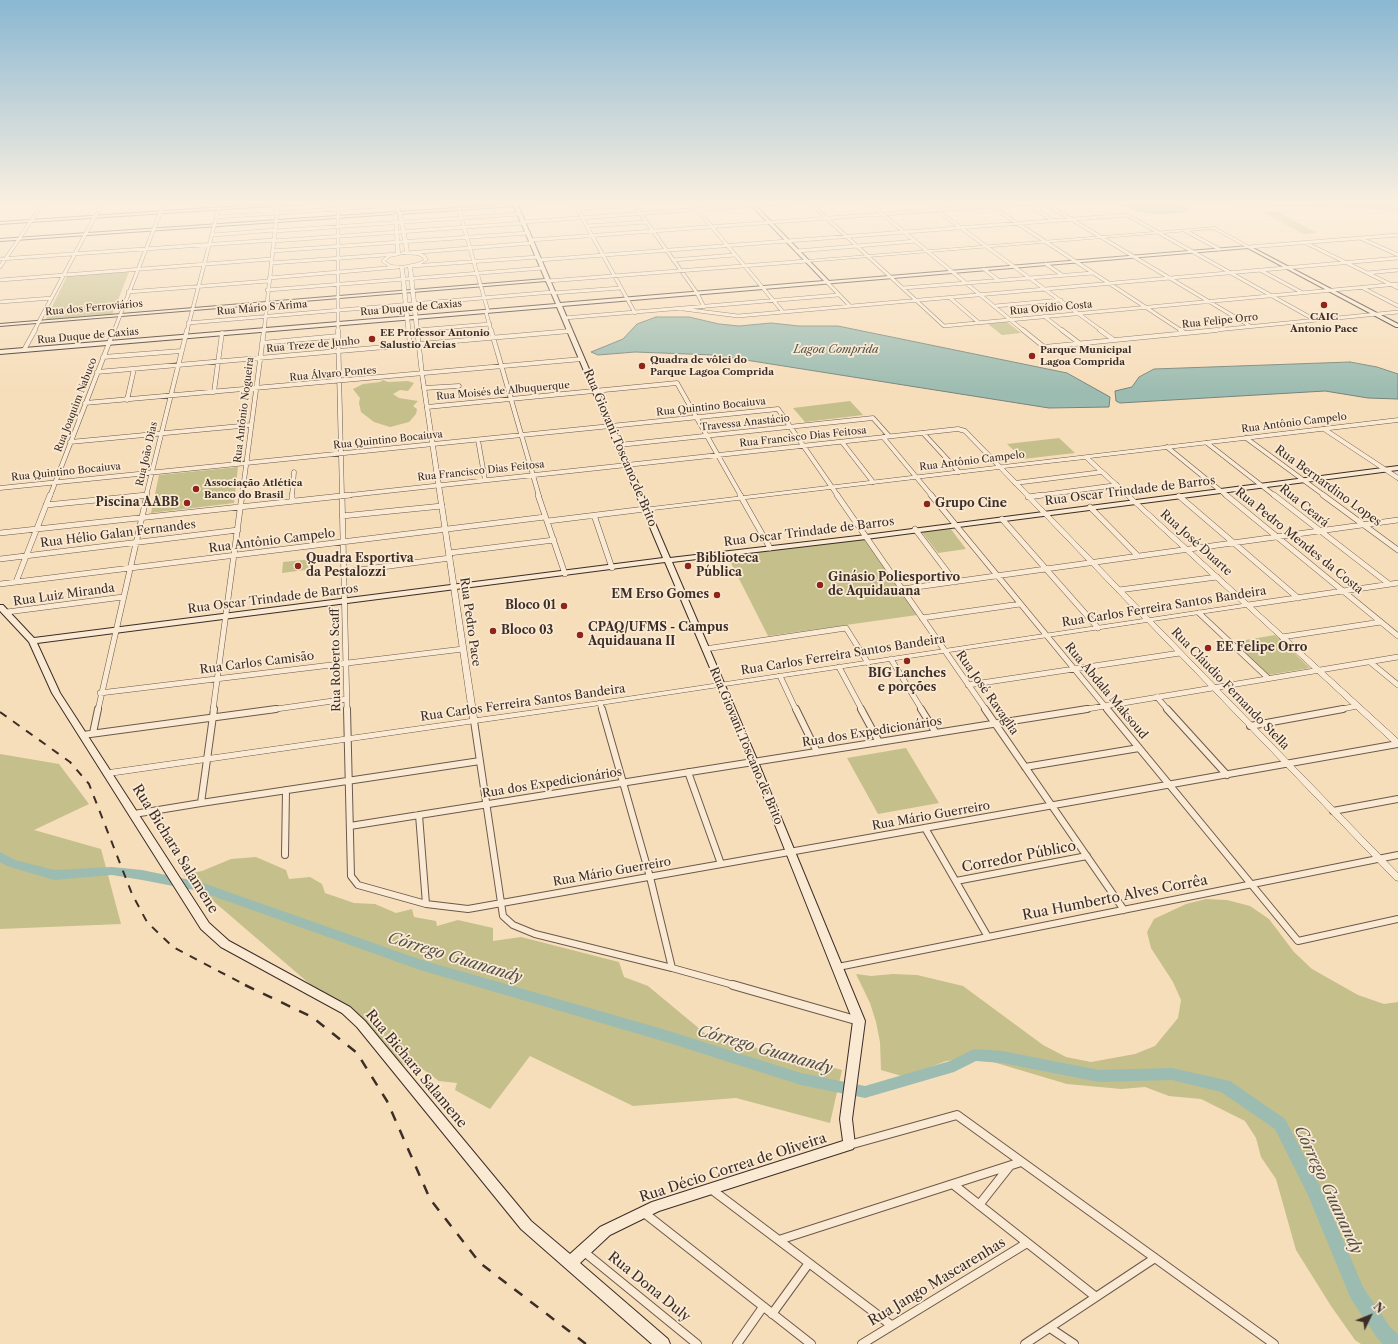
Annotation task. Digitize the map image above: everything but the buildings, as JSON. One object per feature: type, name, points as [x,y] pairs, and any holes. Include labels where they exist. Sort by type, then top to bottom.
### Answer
[{"type":"main road","points":[[811,266],[827,282]]},
{"type":"main road","name":"Rua Duque de Caxias","points":[[0,352],[1018,266]]},
{"type":"main road","points":[[1287,267],[1398,326]]},
{"type":"main road","name":"Rua Giovani Toscano de Brito","points":[[543,268],[754,762],[859,1021],[847,1115],[849,1146]]},
{"type":"main road","name":"Rua dos Ferroviários","points":[[0,325],[548,280]]},
{"type":"main road","name":"Rua Oscar Trindade de Barros","points":[[32,641],[668,560],[866,537],[915,529],[1398,468]]},
{"type":"main road","name":"Rua Bichara Salamene","points":[[4,610],[32,641],[56,693],[205,926],[225,944],[346,1010],[361,1024],[526,1225],[664,1344]]},
{"type":"main road","name":"Rua Décio Correa de Oliveira","points":[[570,1263],[605,1231],[657,1206],[849,1146]]},
{"type":"street","points":[[24,350],[69,266]]},
{"type":"street","name":"Rua Joaquim Nabuco","points":[[16,582],[138,266]]},
{"type":"street","points":[[0,280],[181,266]]},
{"type":"street","name":"Rua João Dias","points":[[93,733],[100,693],[161,433],[204,266]]},
{"type":"street","name":"Rua Antônio Nogueira","points":[[201,803],[211,718],[247,463],[271,266]]},
{"type":"street","name":"Rua Roberto Scaff","points":[[338,266],[338,351],[351,876]]},
{"type":"street","points":[[338,272],[379,268],[385,266]]},
{"type":"street","points":[[392,266],[400,267]]},
{"type":"street","name":"Rua Pedro Pace","points":[[411,266],[412,291],[422,374],[503,916],[513,925],[535,934],[672,968]]},
{"type":"street","points":[[128,292],[415,266]]},
{"type":"street","points":[[476,266],[500,366],[565,574]]},
{"type":"street","points":[[609,266],[635,313]]},
{"type":"street","points":[[678,266],[704,306]]},
{"type":"street","points":[[744,266],[783,312]]},
{"type":"street","name":"Rua dos Ferroviários","points":[[548,280],[747,266]]},
{"type":"street","points":[[878,266],[917,300]]},
{"type":"street","points":[[946,266],[1011,319]]},
{"type":"street","points":[[1014,266],[1114,340]]},
{"type":"street","points":[[1049,266],[1062,275]]},
{"type":"street","points":[[1082,266],[1185,333]]},
{"type":"street","points":[[1149,266],[1250,326]]},
{"type":"street","points":[[1218,266],[1315,320]]},
{"type":"street","points":[[683,309],[738,316],[1302,266]]},
{"type":"street","points":[[1352,266],[1398,288]]},
{"type":"street","points":[[400,267],[405,292],[410,345]]},
{"type":"street","points":[[267,290],[543,268]]},
{"type":"street","points":[[984,269],[998,280]]},
{"type":"street","points":[[1260,270],[1300,292]]},
{"type":"street","points":[[1367,273],[1398,270]]},
{"type":"street","points":[[903,288],[1093,273]]},
{"type":"street","points":[[827,282],[850,306]]},
{"type":"street","name":"Rua Ovídio Costa","points":[[917,300],[944,326],[1398,284]]},
{"type":"street","points":[[1360,287],[1398,306]]},
{"type":"street","name":"Rua Mário S Arima","points":[[188,323],[553,292],[620,288]]},
{"type":"street","points":[[564,318],[838,295]]},
{"type":"street","points":[[949,297],[978,322]]},
{"type":"street","points":[[0,302],[52,298]]},
{"type":"street","points":[[995,306],[1061,300]]},
{"type":"street","name":"Rua Felipe Orro","points":[[1011,319],[1044,347],[1398,312]]},
{"type":"street","points":[[1044,316],[1079,343]]},
{"type":"street","points":[[417,330],[490,324]]},
{"type":"street","points":[[418,344],[570,331]]},
{"type":"street","points":[[214,392],[222,334]]},
{"type":"street","points":[[262,343],[338,336]]},
{"type":"street","name":"Rua Treze de Junho","points":[[97,372],[418,344]]},
{"type":"street","points":[[103,357],[181,350]]},
{"type":"street","name":"Rua Álvaro Pontes","points":[[85,404],[582,359]]},
{"type":"street","points":[[127,400],[134,369]]},
{"type":"street","name":"Rua Moisés de Albuquerque","points":[[427,407],[677,383],[697,418]]},
{"type":"street","points":[[424,388],[460,386]]},
{"type":"street","name":"Rua Quintino Bocaiuva","points":[[0,488],[778,409]]},
{"type":"street","name":"Rua José Ravaglia","points":[[778,409],[1124,910]]},
{"type":"street","points":[[697,418],[770,548]]},
{"type":"street","name":"Travessa Anastácio","points":[[619,445],[873,418],[889,436]]},
{"type":"street","name":"Rua Antônio Campelo","points":[[0,584],[446,529],[594,515],[1398,420]]},
{"type":"street","points":[[70,442],[251,424]]},
{"type":"street","points":[[1324,429],[1398,478]]},
{"type":"street","name":"Rua Francisco Dias Feitosa","points":[[0,533],[439,484],[889,436],[963,430]]},
{"type":"street","name":"Rua Cláudio Fernando Stella","points":[[963,430],[1398,878]]},
{"type":"street","points":[[923,433],[958,472]]},
{"type":"street","name":"Rua Abdala Maksoud","points":[[883,437],[1298,941],[1398,919]]},
{"type":"street","name":"Rua Bernardino Lopes","points":[[1246,438],[1398,550]]},
{"type":"street","points":[[478,440],[485,480]]},
{"type":"street","points":[[842,442],[873,482]]},
{"type":"street","name":"Rua Ceará","points":[[1207,443],[1389,584]]},
{"type":"street","name":"Rua Pedro Mendes da Costa","points":[[1167,447],[1398,636]]},
{"type":"street","name":"Rua José Duarte","points":[[1086,457],[1398,744]]},
{"type":"street","points":[[292,500],[294,472]]},
{"type":"street","points":[[1015,483],[1102,472]]},
{"type":"street","points":[[1028,496],[1117,485]]},
{"type":"street","points":[[46,505],[147,494]]},
{"type":"street","points":[[1179,496],[1298,598]]},
{"type":"street","points":[[342,516],[442,506]]},
{"type":"street","points":[[1090,507],[1138,556]]},
{"type":"street","points":[[594,515],[612,568]]},
{"type":"street","points":[[1002,518],[1098,628]]},
{"type":"street","points":[[902,589],[1398,520]]},
{"type":"street","points":[[915,529],[955,582]]},
{"type":"street","name":"Rua Hélio Galan Fernandes","points":[[0,559],[238,530]]},
{"type":"street","points":[[344,572],[554,540]]},
{"type":"street","points":[[1119,590],[1217,577]]},
{"type":"street","name":"Rua Carlos Ferreira Santos Bandeira","points":[[108,773],[474,722],[1398,583]]},
{"type":"street","name":"Rua Luiz Miranda","points":[[4,610],[123,597]]},
{"type":"street","points":[[922,618],[1020,604]]},
{"type":"street","points":[[1199,613],[1268,678]]},
{"type":"street","points":[[1282,637],[1380,622]]},
{"type":"street","points":[[705,649],[846,628],[868,663]]},
{"type":"street","name":"Rua Carlos Camisão","points":[[100,693],[463,649]]},
{"type":"street","points":[[968,685],[1180,653]]},
{"type":"street","name":"Rua dos Expedicionários","points":[[350,826],[995,724],[1398,657]]},
{"type":"street","points":[[891,659],[936,733]]},
{"type":"street","points":[[1370,662],[1398,686]]},
{"type":"street","points":[[838,667],[879,742]]},
{"type":"street","points":[[780,676],[817,752]]},
{"type":"street","points":[[1157,697],[1227,775]]},
{"type":"street","points":[[83,735],[347,699]]},
{"type":"street","points":[[600,703],[650,877],[672,968],[859,1021]]},
{"type":"street","points":[[1250,726],[1357,706]]},
{"type":"street","name":"Rua Mário Guerreiro","points":[[351,876],[358,885],[426,904],[468,909],[1398,744]]},
{"type":"street","points":[[1025,767],[1139,748]]},
{"type":"street","points":[[134,814],[348,780],[480,761]]},
{"type":"street","points":[[688,772],[721,864]]},
{"type":"street","points":[[285,855],[286,790]]},
{"type":"street","points":[[1333,811],[1398,799]]},
{"type":"street","points":[[419,815],[426,904]]},
{"type":"street","points":[[925,828],[988,937]]},
{"type":"street","name":"Rua Humberto Alves Corrêa","points":[[838,967],[1398,855]]},
{"type":"street","name":"Corredor Público","points":[[956,882],[1087,856]]},
{"type":"street","points":[[849,1146],[957,1115],[1274,1344]]},
{"type":"street","points":[[779,1240],[1022,1162]]},
{"type":"street","points":[[979,1205],[1009,1166]]},
{"type":"street","points":[[954,1185],[1096,1298]]},
{"type":"street","points":[[711,1189],[891,1325]]},
{"type":"street","points":[[643,1212],[810,1344]]},
{"type":"street","name":"Rua Jango Mascarenhas","points":[[862,1344],[1027,1243]]},
{"type":"street","name":"Rua Dona Duly","points":[[583,1251],[698,1344]]},
{"type":"street","points":[[1025,1344],[1155,1258]]},
{"type":"street","points":[[772,1314],[809,1263]]},
{"type":"street","points":[[737,1344],[763,1307]]},
{"type":"street","points":[[1050,1328],[1074,1344]]},
{"type":"shaded area","points":[[129,272],[112,315],[45,321],[67,276]]},
{"type":"shaded area","points":[[1007,322],[1021,333],[1002,335],[988,324]]},
{"type":"shaded area","points":[[383,380],[388,382],[408,381],[414,383],[408,391],[400,390],[393,394],[399,398],[418,401],[413,406],[417,409],[416,414],[409,422],[390,427],[374,422],[361,412],[359,403],[360,398],[353,389],[363,384],[380,382]]},
{"type":"shaded area","points":[[850,401],[863,415],[805,422],[793,408]]},
{"type":"shaded area","points":[[1059,438],[1075,453],[1023,459],[1007,444]]},
{"type":"shaded area","name":"Associação Atlética Banco do Brasil","points":[[238,467],[234,503],[151,513],[159,475]]},
{"type":"shaded area","points":[[950,528],[966,549],[938,553],[921,531]]},
{"type":"shaded area","name":"Ginásio Poliesportivo de Aquidauana","points":[[866,537],[917,615],[768,636],[727,555]]},
{"type":"shaded area","name":"Quadra Esportiva da Pestalozzi","points":[[313,559],[313,569],[282,573],[283,562]]},
{"type":"shaded area","points":[[1275,635],[1310,668],[1268,675],[1234,642]]},
{"type":"shaded area","points":[[906,748],[939,803],[878,814],[847,758]]},
{"type":"shaded area","points":[[0,754],[59,764],[89,804],[34,830],[101,849],[121,924],[0,929]]},
{"type":"shaded area","points":[[256,857],[286,870],[289,879],[310,877],[322,884],[325,893],[354,903],[375,904],[396,913],[412,909],[414,917],[436,921],[437,926],[458,920],[493,928],[493,941],[521,937],[619,962],[624,977],[648,986],[707,1035],[842,1070],[830,1123],[736,1098],[633,1106],[530,1056],[490,1109],[455,1090],[457,1083],[439,1081],[414,1063],[404,1065],[183,875],[202,871],[231,859]]},
{"type":"shaded area","points":[[1206,899],[1227,900],[1250,906],[1269,919],[1294,952],[1312,969],[1358,995],[1384,1004],[1398,1002],[1398,1344],[1361,1344],[1355,1340],[1331,1306],[1296,1250],[1276,1179],[1261,1157],[1256,1138],[1245,1121],[1201,1099],[1169,1096],[1145,1087],[1121,1089],[1067,1084],[993,1062],[969,1059],[946,1061],[905,1077],[881,1070],[880,1042],[876,1022],[870,1003],[856,974],[871,976],[893,974],[917,975],[963,986],[1043,1045],[1066,1057],[1091,1062],[1135,1054],[1155,1046],[1178,1018],[1181,1000],[1173,982],[1151,948],[1147,932],[1154,919],[1186,904]]},
{"type":"water","name":"Lagoa Comprida","points":[[656,317],[689,317],[719,324],[739,326],[771,323],[799,326],[838,326],[1067,373],[1110,397],[1109,407],[1049,408],[714,355],[635,352],[598,355],[591,352],[623,339],[637,324]]},
{"type":"water","points":[[1350,362],[1377,367],[1398,374],[1398,399],[1368,398],[1325,391],[1120,403],[1116,401],[1115,391],[1132,387],[1139,377],[1154,369]]},
{"type":"waterway","name":"Córrego Guanandy","points":[[0,856],[11,863],[54,875],[112,871],[142,875],[200,887],[420,965],[666,1036],[801,1079],[865,1092],[954,1066],[974,1055],[1002,1057],[1099,1076],[1172,1074],[1225,1086],[1280,1124],[1314,1191],[1357,1293],[1384,1333],[1396,1344]]},
{"type":"railway","points":[[0,712],[70,762],[89,784],[132,894],[147,922],[173,947],[246,986]]},
{"type":"railway","points":[[246,986],[312,1017],[357,1053],[387,1101],[430,1199],[480,1263],[586,1344]]},
{"type":"place","name":"CAIC Antonio Pace","points":[[1324,305]]},
{"type":"place","name":"EE Professor Antonio Salustio Areias","points":[[372,339]]},
{"type":"place","name":"Parque Municipal Lagoa Comprida","points":[[1032,356]]},
{"type":"place","name":"Quadra de vôlei do Parque Lagoa Comprida","points":[[642,366]]},
{"type":"place","name":"Associação Atlética Banco do Brasil","points":[[196,489]]},
{"type":"place","name":"Piscina AABB","points":[[187,503]]},
{"type":"place","name":"Grupo Cine","points":[[927,504]]},
{"type":"place","name":"Quadra Esportiva da Pestalozzi","points":[[298,566]]},
{"type":"place","name":"Biblioteca Pública","points":[[688,566]]},
{"type":"place","name":"Ginásio Poliesportivo de Aquidauana","points":[[820,585]]},
{"type":"place","name":"EM Erso Gomes","points":[[717,595]]},
{"type":"place","name":"Bloco 01","points":[[564,606]]},
{"type":"place","name":"Bloco 03","points":[[493,631]]},
{"type":"place","name":"CPAQ/UFMS - Campus Aquidauana II","points":[[580,635]]},
{"type":"place","name":"EE Felipe Orro","points":[[1208,648]]},
{"type":"place","name":"BIG Lanches e porções","points":[[907,661]]}]
